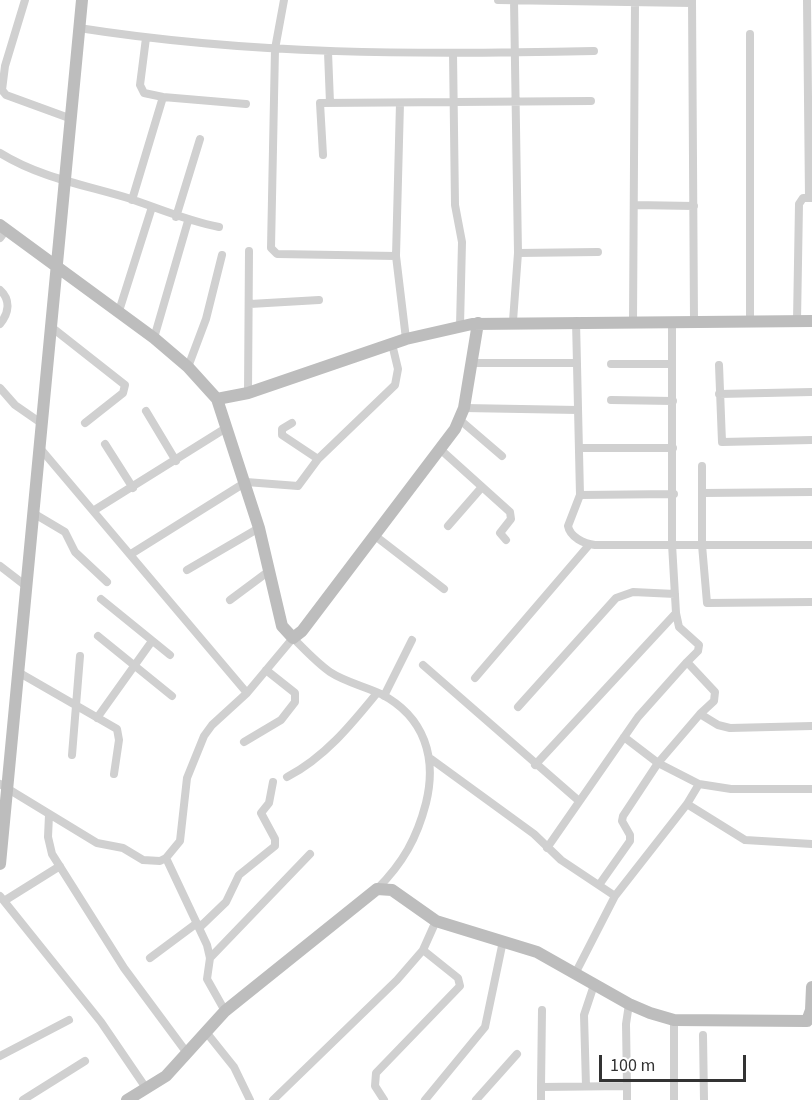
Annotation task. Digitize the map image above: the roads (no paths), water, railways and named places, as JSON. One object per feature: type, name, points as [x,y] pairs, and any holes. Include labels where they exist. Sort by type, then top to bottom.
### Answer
[{"type":"street","points":[[25,0],[5,66],[2,90],[6,95],[69,118]]},
{"type":"street","points":[[0,864],[4,786],[18,672],[82,0]]},
{"type":"street","points":[[284,0],[275,49],[273,252],[277,254],[396,256]]},
{"type":"street","points":[[498,0],[692,2],[694,321]]},
{"type":"street","points":[[513,321],[518,253],[514,0]]},
{"type":"street","points":[[797,321],[799,204],[802,198],[811,198],[810,50],[807,0]]},
{"type":"street","points":[[633,321],[635,2]]},
{"type":"street","points":[[79,28],[146,38],[328,52],[594,51]]},
{"type":"street","points":[[750,34],[750,321]]},
{"type":"street","points":[[146,38],[141,90],[150,95],[163,97],[246,104]]},
{"type":"street","points":[[328,52],[330,103]]},
{"type":"street","points":[[453,53],[455,205],[462,242],[460,326]]},
{"type":"street","points":[[132,200],[163,97]]},
{"type":"street","points":[[322,155],[320,103],[591,101]]},
{"type":"street","points":[[400,103],[396,256],[406,339]]},
{"type":"street","points":[[176,217],[200,139]]},
{"type":"street","points":[[0,153],[26,167],[63,181],[132,200],[188,221],[219,227]]},
{"type":"street","points":[[634,205],[694,206]]},
{"type":"street","points":[[119,311],[152,207]]},
{"type":"street","points":[[154,338],[188,221]]},
{"type":"street","points":[[2,231],[56,266],[154,338],[188,367],[217,399],[246,482],[282,626],[332,674],[381,694],[416,725],[426,741],[431,759],[428,794],[416,837],[398,868],[377,889],[225,1011],[166,1076],[126,1100]]},
{"type":"street","points":[[248,393],[249,250]]},
{"type":"street","points":[[518,253],[598,252]]},
{"type":"street","points":[[188,367],[204,328],[222,255]]},
{"type":"street","points":[[0,290],[7,299],[8,305],[6,316],[0,324]]},
{"type":"street","points":[[250,303],[319,300]]},
{"type":"street","points":[[576,321],[580,495],[568,530],[589,545],[812,545]]},
{"type":"street","points":[[547,848],[624,737],[698,651],[699,645],[679,627],[676,613],[672,544],[674,494],[672,321]]},
{"type":"street","points":[[217,399],[248,393],[406,339],[478,323],[812,321]]},
{"type":"street","points":[[4,786],[89,840],[123,848],[143,861],[160,861],[166,858],[180,841],[187,778],[196,750],[212,725],[247,693],[293,638],[302,631],[460,420],[478,323]]},
{"type":"street","points":[[50,326],[125,385],[123,393],[85,423]]},
{"type":"street","points":[[131,554],[246,482],[295,487],[301,484],[318,459],[395,385],[398,369],[392,344]]},
{"type":"street","points":[[472,363],[577,363]]},
{"type":"street","points":[[611,364],[672,364]]},
{"type":"street","points":[[719,365],[722,442],[812,440]]},
{"type":"street","points":[[0,388],[15,405],[41,423]]},
{"type":"street","points":[[719,394],[812,392]]},
{"type":"street","points":[[612,400],[673,401]]},
{"type":"street","points":[[464,408],[578,410]]},
{"type":"street","points":[[146,411],[176,460]]},
{"type":"street","points":[[460,420],[502,456]]},
{"type":"street","points":[[292,423],[282,429],[282,435],[318,459]]},
{"type":"street","points":[[93,511],[226,428]]},
{"type":"street","points":[[105,444],[133,488]]},
{"type":"street","points":[[39,447],[247,693]]},
{"type":"street","points":[[579,448],[673,448]]},
{"type":"street","points":[[440,449],[512,515],[510,521],[501,530],[506,540]]},
{"type":"street","points":[[702,466],[702,545],[704,596],[707,603],[812,602]]},
{"type":"street","points":[[448,526],[482,487]]},
{"type":"street","points":[[703,493],[812,492]]},
{"type":"street","points":[[580,495],[674,494]]},
{"type":"street","points":[[33,513],[65,532],[75,552],[107,582]]},
{"type":"street","points":[[187,570],[259,528]]},
{"type":"street","points":[[374,535],[444,589]]},
{"type":"street","points":[[475,678],[589,545]]},
{"type":"street","points":[[0,566],[26,586]]},
{"type":"street","points":[[230,600],[269,571]]},
{"type":"street","points":[[518,708],[616,598],[633,592],[675,594]]},
{"type":"street","points":[[101,599],[170,655]]},
{"type":"street","points":[[535,765],[676,613]]},
{"type":"street","points":[[98,636],[172,696]]},
{"type":"street","points":[[286,777],[306,766],[341,736],[381,694],[412,640]]},
{"type":"street","points":[[97,717],[152,641]]},
{"type":"street","points":[[72,755],[80,656]]},
{"type":"street","points":[[599,885],[630,841],[629,832],[622,820],[623,816],[658,763],[714,701],[715,692],[687,662]]},
{"type":"street","points":[[423,665],[579,801]]},
{"type":"street","points":[[244,742],[281,720],[295,702],[295,693],[266,670]]},
{"type":"street","points":[[18,672],[119,732],[114,774]]},
{"type":"street","points":[[700,714],[718,725],[730,728],[812,726]]},
{"type":"street","points":[[624,737],[658,763],[699,784],[731,789],[812,789]]},
{"type":"street","points":[[431,759],[534,834],[547,848],[615,896]]},
{"type":"street","points":[[150,958],[198,926],[226,902],[238,875],[275,846],[275,839],[261,813],[269,803],[273,782]]},
{"type":"street","points":[[576,972],[615,896],[687,804],[699,784]]},
{"type":"street","points":[[687,804],[745,840],[812,844]]},
{"type":"street","points":[[49,815],[49,844],[60,866],[123,968],[187,1053]]},
{"type":"street","points":[[210,958],[310,854]]},
{"type":"street","points":[[166,858],[198,926],[210,958],[207,979],[225,1011]]},
{"type":"street","points":[[60,866],[2,898],[101,1022],[146,1088]]},
{"type":"street","points":[[377,889],[392,890],[436,921],[537,952],[629,1004],[674,1020],[807,1021],[811,1010],[812,987]]},
{"type":"street","points":[[273,1100],[397,980],[423,950],[436,921]]},
{"type":"street","points":[[425,1100],[485,1027],[503,941]]},
{"type":"street","points":[[384,1100],[375,1086],[376,1073],[460,986],[458,978],[423,950]]},
{"type":"street","points":[[586,1086],[584,1015],[594,985]]},
{"type":"street","points":[[627,1100],[626,1024],[629,1004]]},
{"type":"street","points":[[541,1100],[542,1010]]},
{"type":"street","points":[[0,1056],[69,1020]]},
{"type":"street","points":[[674,1020],[674,1100]]},
{"type":"street","points":[[206,1032],[234,1067],[250,1100]]},
{"type":"street","points":[[703,1035],[704,1100]]},
{"type":"street","points":[[476,1100],[517,1054]]},
{"type":"street","points":[[23,1100],[85,1061]]},
{"type":"street","points":[[541,1087],[627,1086]]}]
